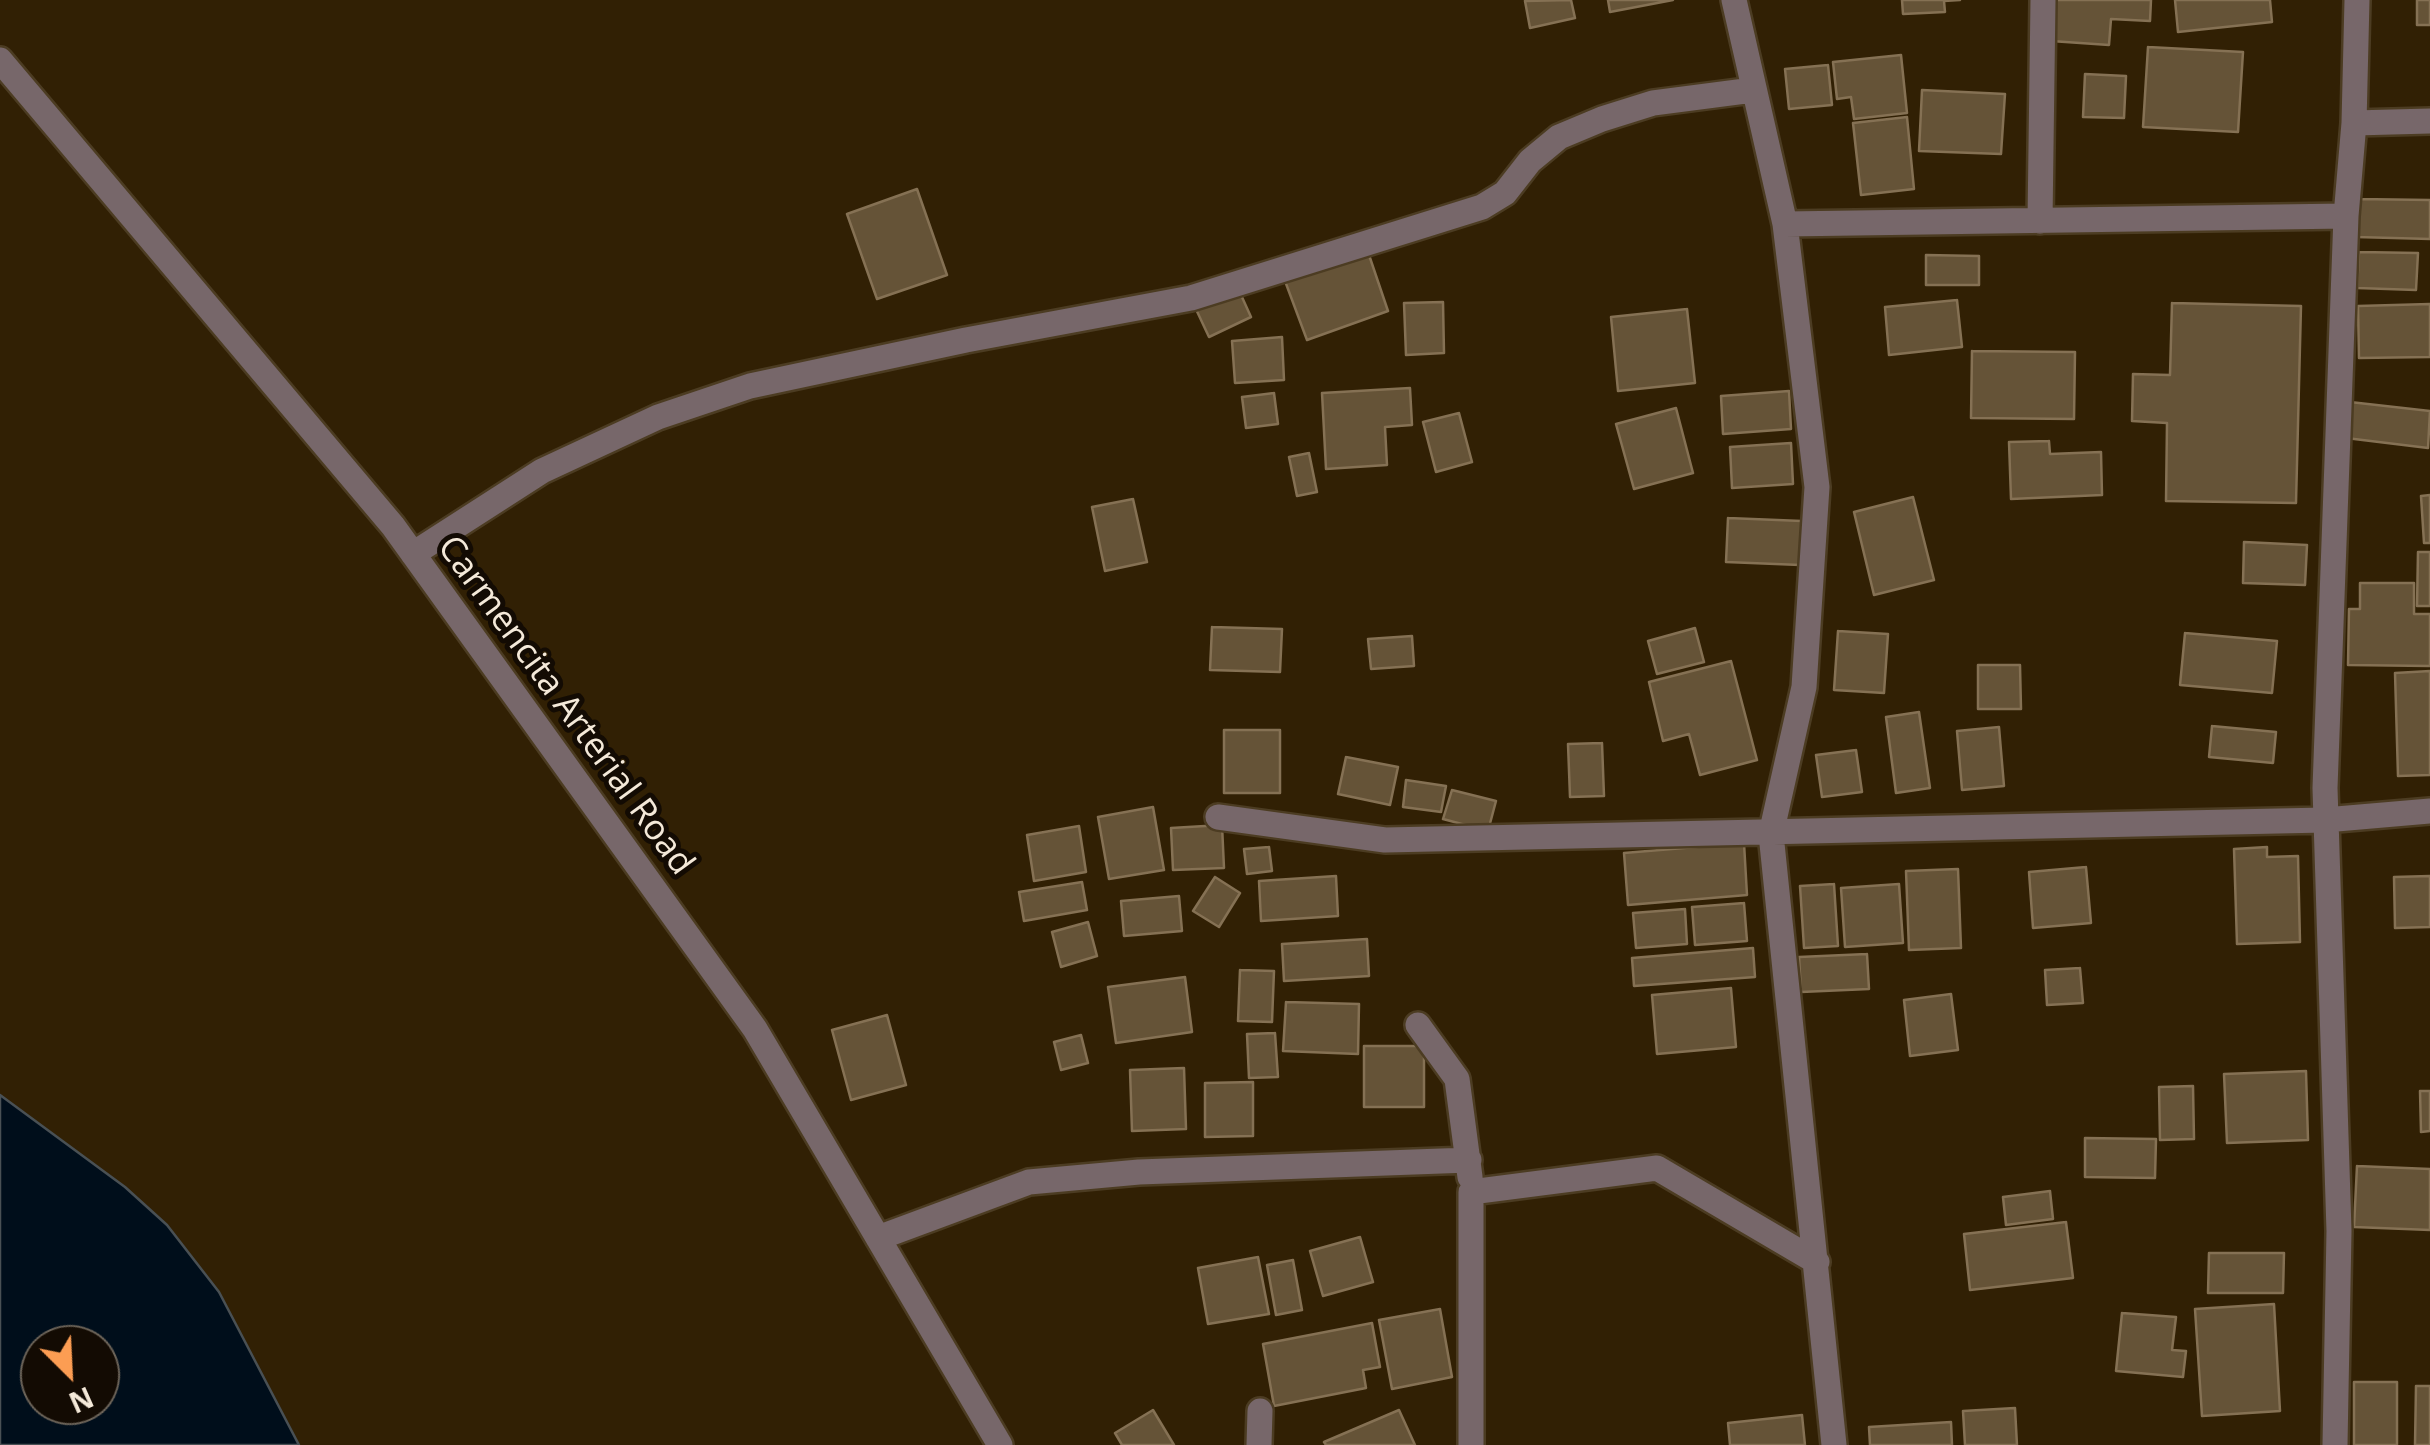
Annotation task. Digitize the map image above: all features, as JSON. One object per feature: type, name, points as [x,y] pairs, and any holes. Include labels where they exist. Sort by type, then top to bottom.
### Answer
[{"type":"street","points":[[1734,0],[1785,224],[1817,486],[1804,687],[1771,834],[1834,1445]]},
{"type":"street","points":[[2040,221],[2043,0]]},
{"type":"street","points":[[2336,1445],[2339,1231],[2325,820],[2357,0]]},
{"type":"street","name":"Carmencita Arterial Road","points":[[0,60],[393,526],[755,1029],[1000,1445]]},
{"type":"street","points":[[413,554],[542,471],[658,416],[750,386],[1190,298],[1482,207],[1505,193],[1530,161],[1559,137],[1602,119],[1653,103],[1753,90]]},
{"type":"street","points":[[2354,123],[2430,122]]},
{"type":"street","points":[[1785,224],[2346,216]]},
{"type":"street","points":[[1218,818],[1385,840],[2325,820],[2430,811]]},
{"type":"street","points":[[1418,1025],[1457,1079],[1469,1160],[1471,1445]]},
{"type":"street","points":[[878,1238],[1030,1182],[1139,1172],[1469,1160]]},
{"type":"street","points":[[1471,1192],[1657,1168],[1817,1262]]},
{"type":"street","points":[[1259,1445],[1260,1411]]},
{"type":"water","points":[[0,1095],[125,1187],[167,1225],[219,1292],[299,1445],[0,1445]]},
{"type":"building","points":[[1571,0],[1575,18],[1530,28],[1525,1]]},
{"type":"building","points":[[1608,0],[1673,0],[1610,12]]},
{"type":"building","points":[[1902,0],[1960,0],[1944,1],[1945,12],[1903,14]]},
{"type":"building","points":[[2053,0],[2151,0],[2150,21],[2111,19],[2109,45],[2051,41]]},
{"type":"building","points":[[2175,0],[2270,0],[2272,22],[2178,32]]},
{"type":"building","points":[[2417,0],[2430,0],[2430,25],[2417,25]]},
{"type":"building","points":[[2148,47],[2243,52],[2238,132],[2143,127]]},
{"type":"building","points":[[1901,55],[1907,113],[1854,119],[1851,97],[1837,99],[1833,62]]},
{"type":"building","points":[[1828,65],[1832,105],[1789,109],[1785,69]]},
{"type":"building","points":[[2085,74],[2126,76],[2124,118],[2083,117]]},
{"type":"building","points":[[1922,90],[2005,94],[2001,154],[1919,151]]},
{"type":"building","points":[[1907,117],[1914,189],[1861,195],[1853,123]]},
{"type":"building","points":[[917,189],[947,275],[877,299],[847,214]]},
{"type":"building","points":[[2357,199],[2430,200],[2430,239],[2356,237]]},
{"type":"building","points":[[1368,252],[1388,311],[1307,340],[1285,281]]},
{"type":"building","points":[[2359,252],[2418,253],[2416,290],[2357,288]]},
{"type":"building","points":[[1926,255],[1979,256],[1979,285],[1926,285]]},
{"type":"building","points":[[1237,286],[1251,317],[1209,337],[1194,305]]},
{"type":"building","points":[[1957,300],[1962,347],[1889,355],[1885,307]]},
{"type":"building","points":[[1443,302],[1444,353],[1406,355],[1404,303]]},
{"type":"building","points":[[2172,303],[2301,306],[2296,503],[2166,501],[2167,423],[2132,421],[2133,374],[2170,375]]},
{"type":"building","points":[[2430,304],[2430,357],[2359,358],[2358,306]]},
{"type":"building","points":[[1687,309],[1695,383],[1618,391],[1611,317]]},
{"type":"building","points":[[1282,337],[1284,380],[1235,383],[1232,341]]},
{"type":"building","points":[[1972,351],[2075,352],[2074,419],[1971,418]]},
{"type":"building","points":[[1410,388],[1412,425],[1385,427],[1387,465],[1326,469],[1322,393]]},
{"type":"building","points":[[1789,391],[1791,429],[1723,434],[1721,396]]},
{"type":"building","points":[[1274,393],[1278,424],[1246,428],[1242,397]]},
{"type":"building","points":[[2350,402],[2430,411],[2428,448],[2346,438]]},
{"type":"building","points":[[1676,408],[1693,473],[1634,489],[1616,424]]},
{"type":"building","points":[[1459,413],[1472,462],[1436,472],[1423,422]]},
{"type":"building","points":[[2049,441],[2050,454],[2101,452],[2102,495],[2011,499],[2009,442]]},
{"type":"building","points":[[1791,443],[1793,484],[1732,488],[1730,447]]},
{"type":"building","points":[[1309,453],[1317,492],[1297,496],[1289,457]]},
{"type":"building","points":[[2430,495],[2430,543],[2424,543],[2421,496]]},
{"type":"building","points":[[1913,497],[1934,580],[1874,595],[1854,512]]},
{"type":"building","points":[[1133,499],[1147,562],[1105,571],[1092,507]]},
{"type":"building","points":[[1728,518],[1802,521],[1800,565],[1726,562]]},
{"type":"building","points":[[2244,542],[2307,545],[2305,585],[2243,583]]},
{"type":"building","points":[[2418,552],[2430,552],[2430,606],[2417,606]]},
{"type":"building","points":[[2360,583],[2414,583],[2414,614],[2430,614],[2430,666],[2348,665],[2349,609],[2360,609]]},
{"type":"building","points":[[1212,627],[1282,629],[1280,672],[1210,670]]},
{"type":"building","points":[[1695,628],[1704,662],[1657,674],[1648,641]]},
{"type":"building","points":[[1838,631],[1888,634],[1884,693],[1834,690]]},
{"type":"building","points":[[2185,633],[2277,641],[2272,693],[2180,685]]},
{"type":"building","points":[[1412,636],[1414,666],[1371,669],[1368,639]]},
{"type":"building","points":[[1731,661],[1757,760],[1700,775],[1689,734],[1663,741],[1649,682]]},
{"type":"building","points":[[1978,665],[2020,665],[2021,709],[1978,709]]},
{"type":"building","points":[[2430,671],[2430,775],[2398,776],[2395,673]]},
{"type":"building","points":[[1919,712],[1930,788],[1896,793],[1886,717]]},
{"type":"building","points":[[2212,726],[2276,732],[2273,763],[2209,757]]},
{"type":"building","points":[[1999,727],[2004,786],[1962,790],[1957,731]]},
{"type":"building","points":[[1224,730],[1280,730],[1280,793],[1224,793]]},
{"type":"building","points":[[1602,743],[1604,796],[1570,797],[1568,744]]},
{"type":"building","points":[[1856,750],[1862,792],[1822,797],[1816,755]]},
{"type":"building","points":[[1346,757],[1398,767],[1390,805],[1338,794]]},
{"type":"building","points":[[1406,780],[1446,786],[1441,812],[1403,807]]},
{"type":"building","points":[[1452,790],[1496,801],[1488,831],[1443,819]]},
{"type":"building","points":[[1153,807],[1164,870],[1109,879],[1098,817]]},
{"type":"building","points":[[1222,825],[1224,868],[1173,870],[1171,828]]},
{"type":"building","points":[[1079,826],[1086,872],[1034,881],[1027,835]]},
{"type":"building","points":[[1744,843],[1747,895],[1628,905],[1624,853]]},
{"type":"building","points":[[1269,847],[1272,871],[1247,874],[1244,849]]},
{"type":"building","points":[[2267,847],[2267,857],[2298,856],[2300,942],[2237,944],[2234,849]]},
{"type":"building","points":[[2086,867],[2091,923],[2033,928],[2029,872]]},
{"type":"building","points":[[1958,869],[1961,948],[1909,950],[1906,871]]},
{"type":"building","points":[[1336,876],[1338,916],[1261,921],[1259,881]]},
{"type":"building","points":[[2430,876],[2430,927],[2395,928],[2394,877]]},
{"type":"building","points":[[1215,877],[1240,893],[1219,927],[1193,911]]},
{"type":"building","points":[[1082,882],[1087,910],[1024,921],[1019,892]]},
{"type":"building","points":[[1834,884],[1838,946],[1804,948],[1800,886]]},
{"type":"building","points":[[1899,884],[1903,943],[1845,947],[1841,888]]},
{"type":"building","points":[[1179,896],[1182,931],[1124,936],[1121,901]]},
{"type":"building","points":[[1744,903],[1747,941],[1695,945],[1692,907]]},
{"type":"building","points":[[1685,909],[1687,944],[1636,948],[1633,913]]},
{"type":"building","points":[[1088,922],[1097,956],[1061,967],[1052,932]]},
{"type":"building","points":[[1367,939],[1369,976],[1284,981],[1282,944]]},
{"type":"building","points":[[1753,948],[1755,977],[1634,986],[1632,958]]},
{"type":"building","points":[[1867,954],[1869,989],[1801,992],[1799,957]]},
{"type":"building","points":[[2080,968],[2083,1003],[2047,1005],[2045,970]]},
{"type":"building","points":[[1240,970],[1274,971],[1272,1022],[1238,1021]]},
{"type":"building","points":[[1185,977],[1192,1032],[1116,1043],[1108,987]]},
{"type":"building","points":[[1731,988],[1736,1047],[1657,1054],[1652,995]]},
{"type":"building","points":[[1951,994],[1958,1050],[1910,1056],[1904,1000]]},
{"type":"building","points":[[1286,1002],[1359,1004],[1358,1054],[1283,1051]]},
{"type":"building","points":[[887,1015],[906,1085],[851,1100],[832,1030]]},
{"type":"building","points":[[1275,1033],[1278,1077],[1249,1078],[1247,1034]]},
{"type":"building","points":[[1081,1035],[1088,1063],[1061,1070],[1054,1042]]},
{"type":"building","points":[[1364,1046],[1424,1046],[1424,1107],[1364,1107]]},
{"type":"building","points":[[1184,1068],[1186,1129],[1132,1131],[1130,1070]]},
{"type":"building","points":[[2306,1071],[2308,1140],[2227,1143],[2224,1074]]},
{"type":"building","points":[[1253,1082],[1253,1136],[1205,1137],[1205,1083]]},
{"type":"building","points":[[2193,1086],[2194,1139],[2160,1140],[2159,1087]]},
{"type":"building","points":[[2420,1091],[2430,1091],[2430,1131],[2421,1132]]},
{"type":"building","points":[[2085,1138],[2156,1139],[2155,1178],[2085,1177]]},
{"type":"building","points":[[2357,1166],[2430,1169],[2430,1230],[2354,1227]]},
{"type":"building","points":[[2050,1191],[2053,1219],[2006,1225],[2003,1197]]},
{"type":"building","points":[[2066,1222],[2073,1278],[1970,1290],[1964,1234]]},
{"type":"building","points":[[1360,1237],[1373,1282],[1323,1296],[1310,1251]]},
{"type":"building","points":[[2209,1253],[2284,1253],[2283,1293],[2208,1293]]},
{"type":"building","points":[[1258,1257],[1269,1314],[1208,1324],[1198,1268]]},
{"type":"building","points":[[1293,1260],[1302,1310],[1276,1315],[1267,1265]]},
{"type":"building","points":[[2274,1304],[2280,1411],[2202,1416],[2195,1309]]},
{"type":"building","points":[[1440,1309],[1452,1377],[1392,1389],[1379,1320]]},
{"type":"building","points":[[2122,1313],[2176,1317],[2172,1350],[2186,1351],[2183,1377],[2116,1371]]},
{"type":"building","points":[[1372,1323],[1380,1367],[1363,1370],[1366,1388],[1274,1406],[1263,1344]]},
{"type":"building","points":[[2354,1382],[2397,1382],[2397,1445],[2354,1445]]},
{"type":"building","points":[[2416,1386],[2430,1386],[2430,1445],[2415,1445]]},
{"type":"building","points":[[2015,1408],[2017,1445],[1965,1445],[1963,1411]]},
{"type":"building","points":[[1153,1410],[1174,1445],[1122,1445],[1115,1433]]},
{"type":"building","points":[[1399,1410],[1415,1445],[1324,1442]]},
{"type":"building","points":[[1802,1415],[1805,1445],[1730,1445],[1728,1423]]},
{"type":"building","points":[[1951,1422],[1952,1445],[1870,1445],[1869,1427]]}]
